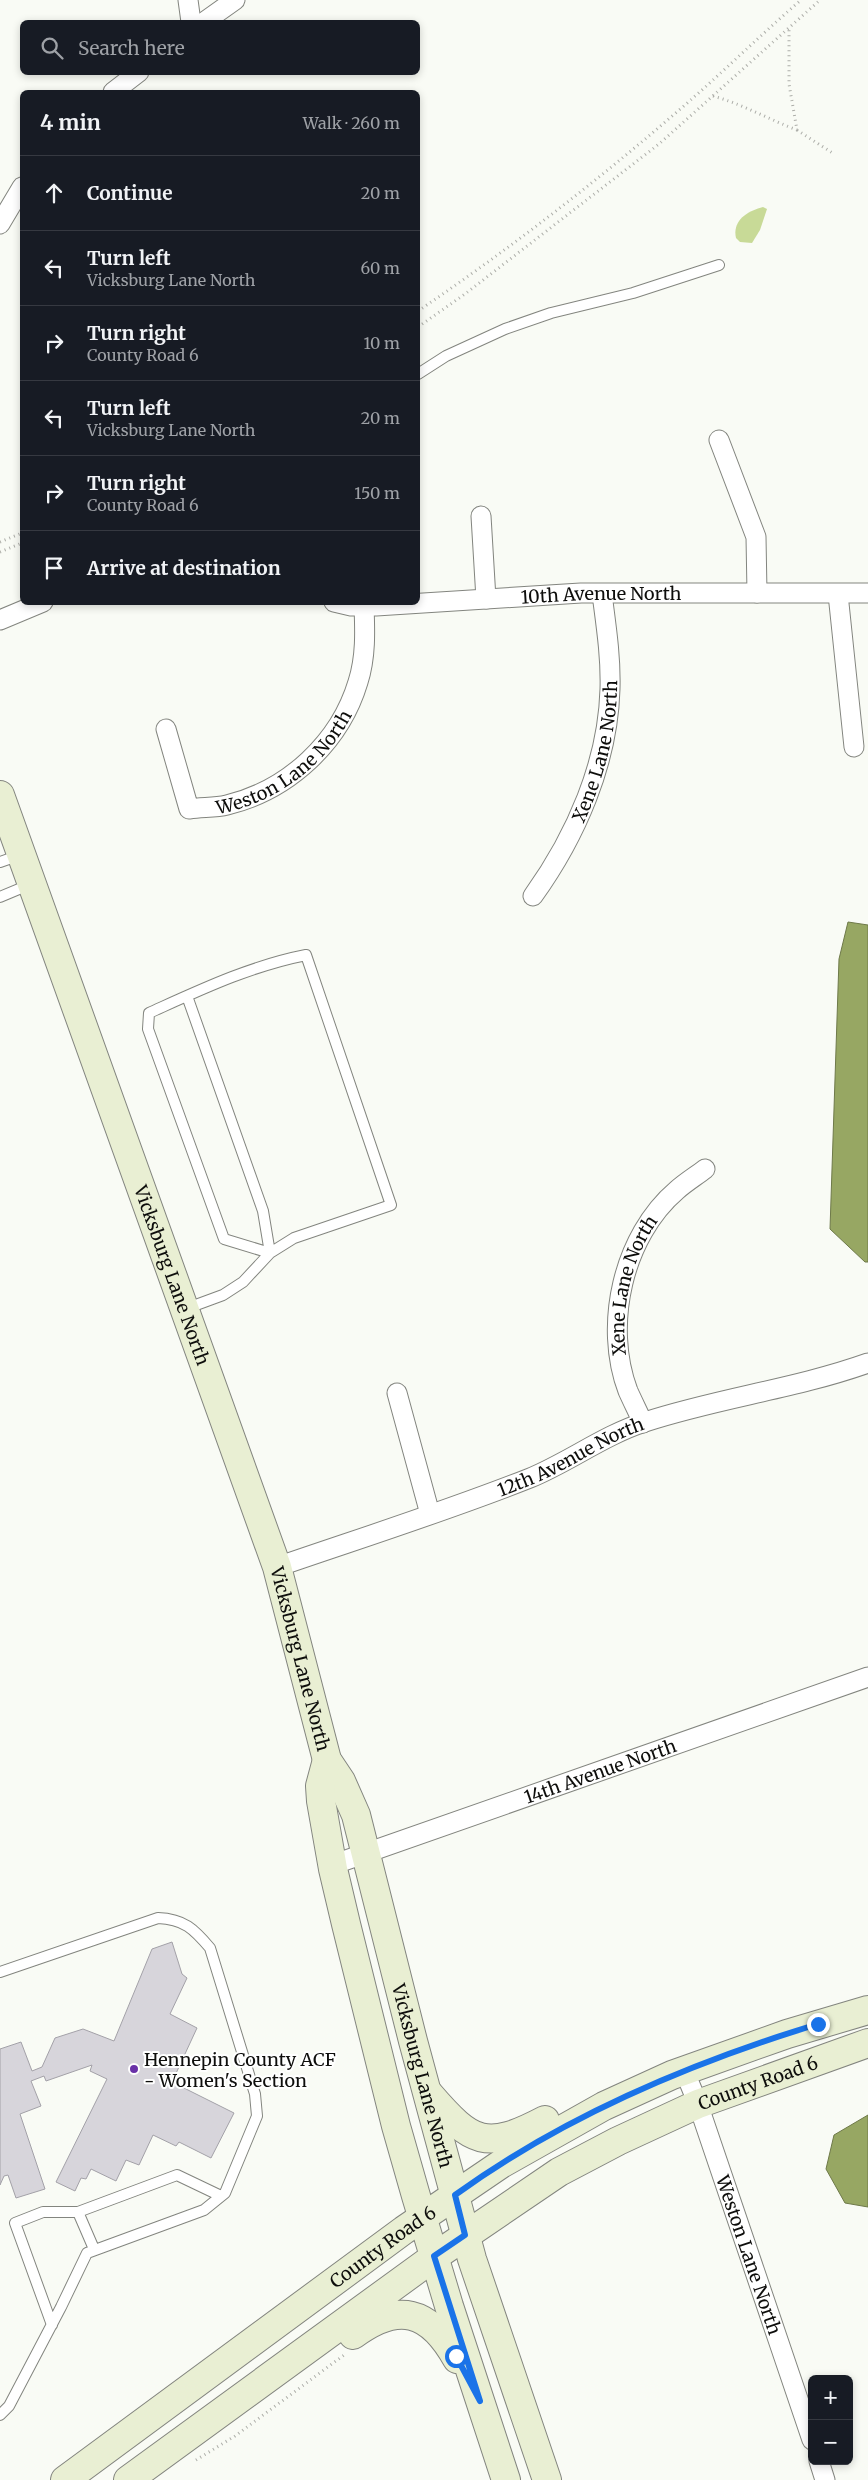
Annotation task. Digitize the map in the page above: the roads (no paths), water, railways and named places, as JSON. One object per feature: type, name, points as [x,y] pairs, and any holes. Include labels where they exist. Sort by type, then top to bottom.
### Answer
[{"type":"main road","name":"Vicksburg Lane North","points":[[0,795],[11,858],[32,883],[277,1567],[327,1760],[341,1781],[350,1801],[366,1853],[465,2235],[547,2480]]},
{"type":"main road","name":"Vicksburg Lane North","points":[[327,1760],[320,1786],[332,1865],[396,2126],[434,2256],[506,2480]]},
{"type":"main road","name":"County Road 6","points":[[64,2480],[423,2217],[501,2164],[604,2106],[678,2073],[787,2034],[868,2010]]},
{"type":"main road","name":"County Road 6","points":[[128,2480],[434,2256],[559,2172],[642,2129],[698,2104],[868,2044]]},
{"type":"main road","points":[[427,2091],[461,2128],[481,2138],[502,2139],[518,2134],[621,2082],[678,2073]]},
{"type":"main road","points":[[207,2422],[253,2406],[370,2322],[384,2316],[399,2314],[412,2316],[441,2333],[480,2401]]},
{"type":"street","points":[[188,0],[191,20]]},
{"type":"street","points":[[207,20],[234,0]]},
{"type":"street","points":[[116,90],[135,75]]},
{"type":"street","points":[[0,224],[20,190]]},
{"type":"street","points":[[719,440],[756,537],[757,593]]},
{"type":"street","points":[[481,516],[486,599]]},
{"type":"street","name":"10th Avenue North","points":[[420,603],[602,594],[868,593]]},
{"type":"street","name":"Xene Lane North","points":[[533,896],[552,869],[575,827],[593,782],[605,736],[610,689],[608,641],[602,594]]},
{"type":"street","points":[[838,594],[854,747]]},
{"type":"street","points":[[0,620],[36,605]]},
{"type":"street","name":"10th Avenue North","points":[[356,605],[381,605]]},
{"type":"street","name":"Weston Lane North","points":[[166,729],[189,809],[227,805],[263,792],[296,773],[323,747],[348,708],[358,682],[365,644],[364,606]]},
{"type":"street","name":"Xene Lane North","points":[[643,1422],[628,1390],[620,1354],[617,1319],[622,1284],[635,1248],[652,1218],[676,1191],[705,1169]]},
{"type":"street","name":"12th Avenue North","points":[[277,1567],[531,1477],[643,1422],[841,1373],[868,1363]]},
{"type":"street","points":[[397,1393],[430,1514]]},
{"type":"street","name":"14th Avenue North","points":[[332,1865],[868,1677]]},
{"type":"street","name":"Weston Lane North","points":[[678,2073],[698,2104],[808,2428]]},
{"type":"street","points":[[820,2465],[825,2480]]},
{"type":"lane","points":[[420,373],[446,356],[505,328],[633,293],[719,265]]},
{"type":"lane","points":[[0,898],[32,883]]},
{"type":"lane","points":[[184,1310],[223,1295],[243,1282],[270,1254],[294,1238],[391,1205],[306,955],[278,960],[222,980],[149,1013],[148,1029],[224,1239],[270,1254]]},
{"type":"lane","points":[[187,996],[263,1211],[270,1254]]},
{"type":"lane","points":[[0,1972],[158,1918],[175,1918],[195,1930],[210,1948],[256,2101],[257,2116],[225,2193],[204,2210],[87,2253],[52,2325],[9,2406],[0,2415]]},
{"type":"lane","points":[[52,2325],[15,2223],[43,2212],[78,2212],[177,2175],[221,2196]]},
{"type":"lane","points":[[78,2212],[94,2249]]},
{"type":"place","name":"Hennepin County ACF - Women's Section","points":[[134,2069]]}]
